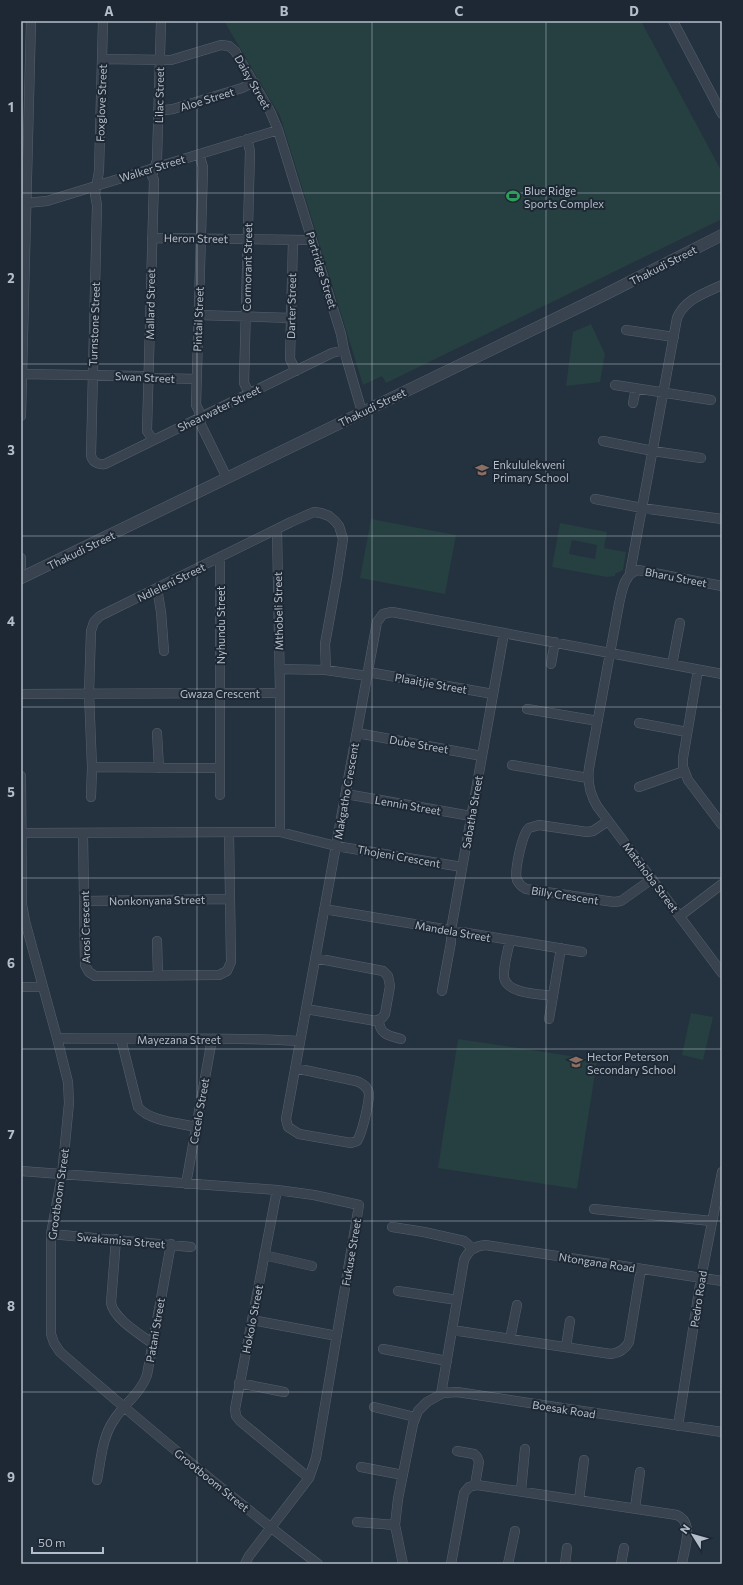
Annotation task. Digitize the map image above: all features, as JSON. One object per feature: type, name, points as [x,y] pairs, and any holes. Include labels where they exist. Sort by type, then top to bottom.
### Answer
[{"type":"street","points":[[21,416],[26,203],[25,69],[31,21]]},
{"type":"street","name":"Foxglove Street","points":[[98,185],[103,21]]},
{"type":"street","name":"Lilac Street","points":[[155,168],[157,160],[161,21]]},
{"type":"street","points":[[673,21],[722,114]]},
{"type":"street","name":"Daisy Street","points":[[102,60],[171,60],[221,45],[228,46],[235,51],[254,82],[270,111],[278,130]]},
{"type":"street","name":"Aloe Street","points":[[158,111],[173,109],[242,88],[254,82]]},
{"type":"street","name":"Walker Street","points":[[26,203],[47,201],[278,130]]},
{"type":"street","name":"Partridge Street","points":[[278,130],[341,334],[344,350],[362,412]]},
{"type":"street","name":"Cormorant Street","points":[[247,139],[250,151],[244,383],[249,393]]},
{"type":"street","name":"Pintail Street","points":[[199,154],[203,167],[196,405],[201,425],[227,478]]},
{"type":"street","name":"Mallard Street","points":[[153,440],[147,431],[154,180],[152,176],[155,168]]},
{"type":"street","name":"Turnstone Street","points":[[94,462],[90,455],[97,205],[96,194],[98,185]]},
{"type":"street","name":"Thakudi Street","points":[[21,578],[722,235]]},
{"type":"street","name":"Heron Street","points":[[152,238],[293,240],[312,238]]},
{"type":"street","name":"Darter Street","points":[[293,240],[290,359],[296,371]]},
{"type":"street","name":"Matshoba Street","points":[[722,285],[692,300],[683,307],[677,318],[630,574],[622,590],[588,778],[594,800],[608,821],[722,973]]},
{"type":"street","points":[[198,315],[291,318]]},
{"type":"street","points":[[626,330],[674,337]]},
{"type":"street","name":"Shearwater Street","points":[[94,462],[98,464],[105,464],[332,353],[344,350]]},
{"type":"street","name":"Swan Street","points":[[22,373],[196,379]]},
{"type":"street","points":[[615,384],[711,400]]},
{"type":"street","points":[[633,403],[636,388]]},
{"type":"street","points":[[603,441],[653,451],[700,458]]},
{"type":"street","points":[[595,499],[642,508],[722,519]]},
{"type":"street","name":"Ndleleni Street","points":[[89,693],[91,631],[94,622],[100,616],[314,512],[321,512],[335,520],[339,526],[343,539],[338,578],[325,644],[326,670]]},
{"type":"street","name":"Mthobeli Street","points":[[277,529],[280,693]]},
{"type":"street","points":[[21,558],[21,567]]},
{"type":"street","name":"Nyhundu Street","points":[[220,558],[220,795]]},
{"type":"street","name":"Bharu Street","points":[[630,574],[638,570],[722,586]]},
{"type":"street","points":[[157,588],[161,612],[164,651]]},
{"type":"street","name":"Makgatho Crescent","points":[[295,1068],[356,1081],[365,1085],[369,1094],[362,1131],[357,1141],[351,1143],[300,1134],[288,1128],[286,1119],[295,1068],[324,909],[368,674],[377,622],[387,612],[722,674]]},
{"type":"street","points":[[672,665],[680,623]]},
{"type":"street","name":"Sabatha Street","points":[[442,991],[451,942],[451,930],[504,633]]},
{"type":"street","points":[[551,664],[555,642]]},
{"type":"street","name":"Plaaitjie Street","points":[[280,669],[326,670],[368,674],[493,694]]},
{"type":"street","points":[[698,670],[683,758],[684,771],[688,780],[722,825]]},
{"type":"street","name":"Gwaza Crescent","points":[[21,694],[221,692],[280,693]]},
{"type":"street","points":[[89,693],[92,767],[90,797]]},
{"type":"street","points":[[280,693],[280,832]]},
{"type":"street","points":[[527,709],[598,721]]},
{"type":"street","points":[[639,723],[687,732]]},
{"type":"street","points":[[157,733],[159,768]]},
{"type":"street","name":"Dube Street","points":[[357,733],[482,756]]},
{"type":"street","points":[[512,765],[588,778]]},
{"type":"street","points":[[92,767],[220,768]]},
{"type":"street","points":[[639,787],[684,771]]},
{"type":"street","name":"Grootboom Street","points":[[21,776],[22,905],[68,1082],[69,1103],[62,1174],[51,1234],[51,1334],[54,1343],[60,1352],[123,1408],[270,1528],[318,1564]]},
{"type":"street","name":"Lennin Street","points":[[346,794],[471,816]]},
{"type":"street","name":"Billy Crescent","points":[[608,821],[593,831],[587,832],[539,825],[529,828],[523,836],[516,873],[518,882],[526,889],[614,902],[621,900],[652,879]]},
{"type":"street","points":[[22,833],[83,834],[280,832],[336,846]]},
{"type":"street","name":"Arosi Crescent","points":[[83,834],[85,965],[88,972],[95,976],[219,975],[227,971],[231,962],[229,833]]},
{"type":"street","name":"Thojeni Crescent","points":[[336,846],[462,867]]},
{"type":"street","points":[[680,916],[722,884]]},
{"type":"street","name":"Nonkonyana Street","points":[[84,901],[230,900]]},
{"type":"street","name":"Mandela Street","points":[[324,909],[582,952]]},
{"type":"street","points":[[510,940],[504,975],[507,986],[515,990],[553,996]]},
{"type":"street","points":[[157,941],[158,975]]},
{"type":"street","points":[[549,1019],[561,948]]},
{"type":"street","points":[[315,958],[379,970],[386,973],[390,979],[390,986],[384,1014],[379,1020],[379,1027],[388,1036],[401,1039]]},
{"type":"street","points":[[21,987],[43,987]]},
{"type":"street","points":[[306,1008],[379,1020]]},
{"type":"street","name":"Mayezana Street","points":[[57,1038],[255,1038],[300,1041]]},
{"type":"street","points":[[122,1039],[138,1107],[140,1110],[149,1116],[196,1127]]},
{"type":"street","name":"Cecelo Street","points":[[186,1184],[212,1039]]},
{"type":"street","name":"Fukuse Street","points":[[21,1171],[277,1190],[314,1195],[359,1205],[316,1458],[309,1478],[249,1556],[245,1564]]},
{"type":"street","name":"Pedro Road","points":[[678,1426],[701,1278],[711,1221],[720,1188],[722,1172]]},
{"type":"street","name":"Hokolo Street","points":[[277,1190],[235,1409],[238,1419],[309,1478]]},
{"type":"street","points":[[594,1209],[711,1221]]},
{"type":"street","points":[[392,1227],[464,1241],[472,1248],[464,1260],[441,1394]]},
{"type":"street","name":"Swakamisa Street","points":[[51,1234],[191,1247]]},
{"type":"street","points":[[116,1239],[111,1303],[112,1308],[116,1315],[153,1344]]},
{"type":"street","name":"Patani Street","points":[[97,1480],[108,1429],[123,1408],[145,1382],[171,1244]]},
{"type":"street","name":"Ntongana Road","points":[[472,1248],[484,1245],[722,1281]]},
{"type":"street","points":[[264,1255],[312,1266]]},
{"type":"street","points":[[452,1330],[611,1354],[623,1350],[629,1342],[641,1269]]},
{"type":"street","points":[[398,1291],[457,1300]]},
{"type":"street","points":[[510,1339],[517,1306]]},
{"type":"street","points":[[252,1320],[336,1336]]},
{"type":"street","points":[[566,1347],[570,1321]]},
{"type":"street","points":[[383,1349],[447,1360]]},
{"type":"street","points":[[239,1383],[284,1392]]},
{"type":"street","name":"Boesak Road","points":[[403,1564],[395,1525],[398,1499],[415,1417],[427,1402],[441,1394],[457,1392],[722,1432]]},
{"type":"street","points":[[374,1407],[415,1417]]},
{"type":"street","points":[[521,1491],[525,1449]]},
{"type":"street","points":[[457,1452],[474,1454],[477,1457],[479,1462],[475,1485]]},
{"type":"street","points":[[579,1500],[584,1460]]},
{"type":"street","points":[[362,1467],[403,1475]]},
{"type":"street","points":[[635,1508],[640,1472]]},
{"type":"street","points":[[451,1564],[464,1493],[469,1487],[475,1485],[677,1515],[684,1518],[688,1531],[682,1564]]},
{"type":"street","points":[[357,1522],[395,1525]]},
{"type":"street","points":[[508,1564],[515,1531]]},
{"type":"street","points":[[565,1564],[567,1548]]},
{"type":"street","points":[[621,1564],[624,1548]]},
{"type":"green space","name":"Blue Ridge Sports Complex","points":[[224,21],[641,21],[722,172],[722,219],[386,383],[382,376],[363,385],[280,116]]},
{"type":"green space","points":[[591,324],[605,354],[600,382],[566,386],[573,332]]},
{"type":"green space","points":[[371,519],[456,535],[445,594],[360,578]]},
{"type":"green space","points":[[560,523],[607,532],[604,548],[626,552],[623,570],[615,574],[615,576],[607,577],[552,567]],"holes":[[[572,540],[597,545],[595,559],[569,554]]]},
{"type":"green space","points":[[691,1013],[713,1017],[703,1060],[682,1055]]},
{"type":"green space","points":[[458,1039],[597,1060],[577,1189],[438,1168]]},
{"type":"place","name":"Blue Ridge Sports Complex","points":[[513,196]]},
{"type":"place","name":"Enkululekweni Primary School","points":[[482,470]]},
{"type":"place","name":"Hector Peterson Secondary School","points":[[576,1062]]}]
